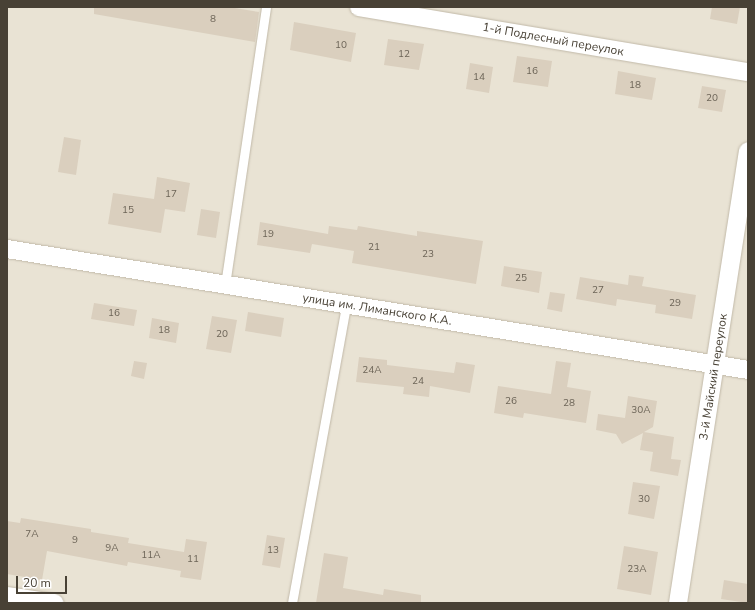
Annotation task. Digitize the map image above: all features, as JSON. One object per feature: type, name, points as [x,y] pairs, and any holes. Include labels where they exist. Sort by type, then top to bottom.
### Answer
[{"type":"street","name":"1-й Подлесный переулок","points":[[358,7],[748,72]]},
{"type":"street","name":"3-й Майский переулок","points":[[678,603],[717,365],[748,151]]},
{"type":"street","name":"улица им. Лиманского К.А.","points":[[7,249],[748,370]]},
{"type":"street","points":[[7,596],[54,603]]},
{"type":"lane","points":[[225,285],[266,7]]},
{"type":"lane","points":[[292,603],[346,305]]},
{"type":"shaded area","points":[[7,7],[748,7],[748,603],[7,603]]},
{"type":"building","points":[[94,7],[229,7],[259,12],[255,42],[94,14]]},
{"type":"building","points":[[712,7],[740,7],[737,24],[710,19]]},
{"type":"building","points":[[294,22],[356,33],[351,62],[290,50]]},
{"type":"building","points":[[388,39],[424,44],[419,70],[384,65]]},
{"type":"building","points":[[517,56],[552,61],[548,87],[513,82]]},
{"type":"building","points":[[470,63],[493,67],[489,93],[466,89]]},
{"type":"building","points":[[618,71],[656,78],[652,100],[615,94]]},
{"type":"building","points":[[702,86],[726,90],[722,112],[698,108]]},
{"type":"building","points":[[64,137],[81,140],[76,175],[58,172]]},
{"type":"building","points":[[157,177],[190,183],[185,212],[165,209],[161,233],[108,224],[113,193],[154,199]]},
{"type":"building","points":[[201,209],[220,212],[216,238],[197,235]]},
{"type":"building","points":[[260,222],[328,234],[329,226],[357,230],[358,226],[417,236],[417,231],[483,241],[476,284],[352,263],[354,251],[312,244],[310,253],[257,245]]},
{"type":"building","points":[[504,266],[542,272],[539,293],[501,286]]},
{"type":"building","points":[[629,275],[644,277],[642,286],[696,295],[692,319],[655,313],[656,305],[617,299],[616,306],[576,299],[580,277],[628,285]]},
{"type":"building","points":[[550,292],[565,294],[562,312],[547,309]]},
{"type":"building","points":[[94,303],[137,310],[134,326],[91,319]]},
{"type":"building","points":[[248,312],[284,318],[281,337],[245,331]]},
{"type":"building","points":[[212,316],[237,320],[231,353],[206,349]]},
{"type":"building","points":[[152,318],[179,323],[176,343],[149,338]]},
{"type":"building","points":[[359,357],[387,360],[387,365],[454,373],[456,362],[475,365],[470,393],[430,386],[429,397],[403,394],[404,387],[356,382]]},
{"type":"building","points":[[134,361],[147,363],[144,379],[131,376]]},
{"type":"building","points":[[556,361],[571,363],[567,387],[591,391],[586,423],[524,413],[523,418],[494,413],[498,386],[551,394]]},
{"type":"building","points":[[628,396],[657,401],[653,427],[644,432],[674,437],[671,459],[681,460],[678,476],[650,471],[653,452],[640,450],[643,433],[622,444],[616,434],[596,430],[598,414],[625,418]]},
{"type":"building","points":[[633,482],[660,486],[654,519],[628,514]]},
{"type":"building","points":[[21,518],[91,529],[91,532],[129,538],[128,543],[184,552],[186,539],[207,542],[201,580],[180,577],[181,571],[128,562],[127,566],[47,551],[42,580],[7,574],[7,521],[20,523]]},
{"type":"building","points":[[267,535],[285,538],[280,568],[262,565]]},
{"type":"building","points":[[624,546],[658,552],[651,595],[617,589]]},
{"type":"building","points":[[324,553],[348,557],[343,588],[383,595],[384,589],[421,595],[421,603],[316,603]]},
{"type":"building","points":[[724,580],[748,584],[748,603],[721,599]]}]
